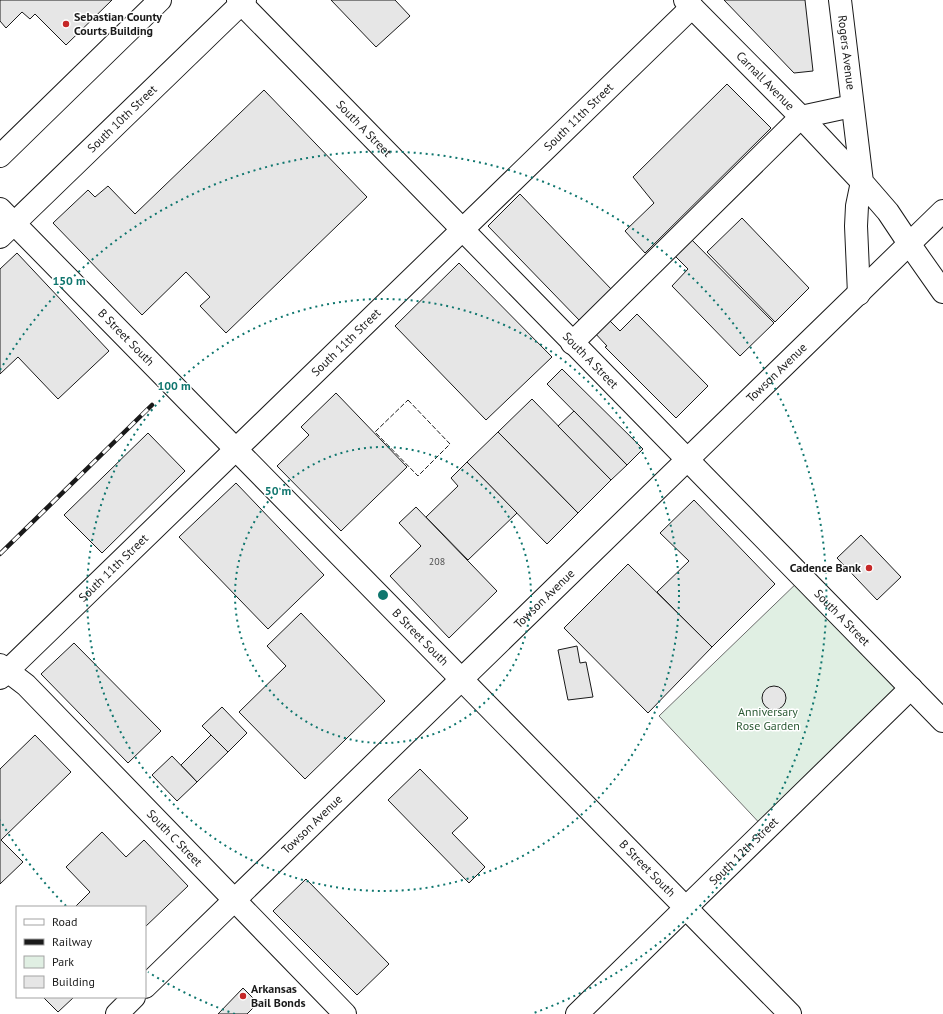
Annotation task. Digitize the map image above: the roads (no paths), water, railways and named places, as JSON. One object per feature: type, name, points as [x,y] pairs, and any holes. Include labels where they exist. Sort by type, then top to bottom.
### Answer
[{"type":"street","points":[[0,156],[160,0]]},
{"type":"street","name":"Rogers Avenue","points":[[840,0],[852,106]]},
{"type":"street","name":"South 10th Street","points":[[5,223],[242,1]]},
{"type":"street","name":"South A Street","points":[[242,1],[572,343],[943,721]]},
{"type":"street","name":"Carnall Avenue","points":[[688,4],[801,117],[852,106]]},
{"type":"street","name":"South 11th Street","points":[[2,671],[236,451],[462,230],[688,4]]},
{"type":"street","points":[[852,106],[862,182],[857,206],[856,226],[859,294]]},
{"type":"street","points":[[572,343],[801,117],[888,212],[943,292]]},
{"type":"street","name":"Towson Avenue","points":[[146,986],[910,245],[943,211]]},
{"type":"street","name":"B Street South","points":[[5,223],[236,451],[790,1014]]},
{"type":"street","name":"South C Street","points":[[2,671],[26,685],[345,1014]]},
{"type":"street","name":"South 12th Street","points":[[577,1014],[910,688]]},
{"type":"street","points":[[117,1014],[133,998]]},
{"type":"railway","points":[[0,554],[152,405]]},
{"type":"place","name":"Sebastian County Courts Building","points":[[66,24]]},
{"type":"place","name":"Cadence Bank","points":[[869,568]]},
{"type":"place","name":"Arkansas Bail Bonds","points":[[243,996]]},
{"type":"park label","name":"Anniversary Rose Garden","points":[[768,719]]}]
